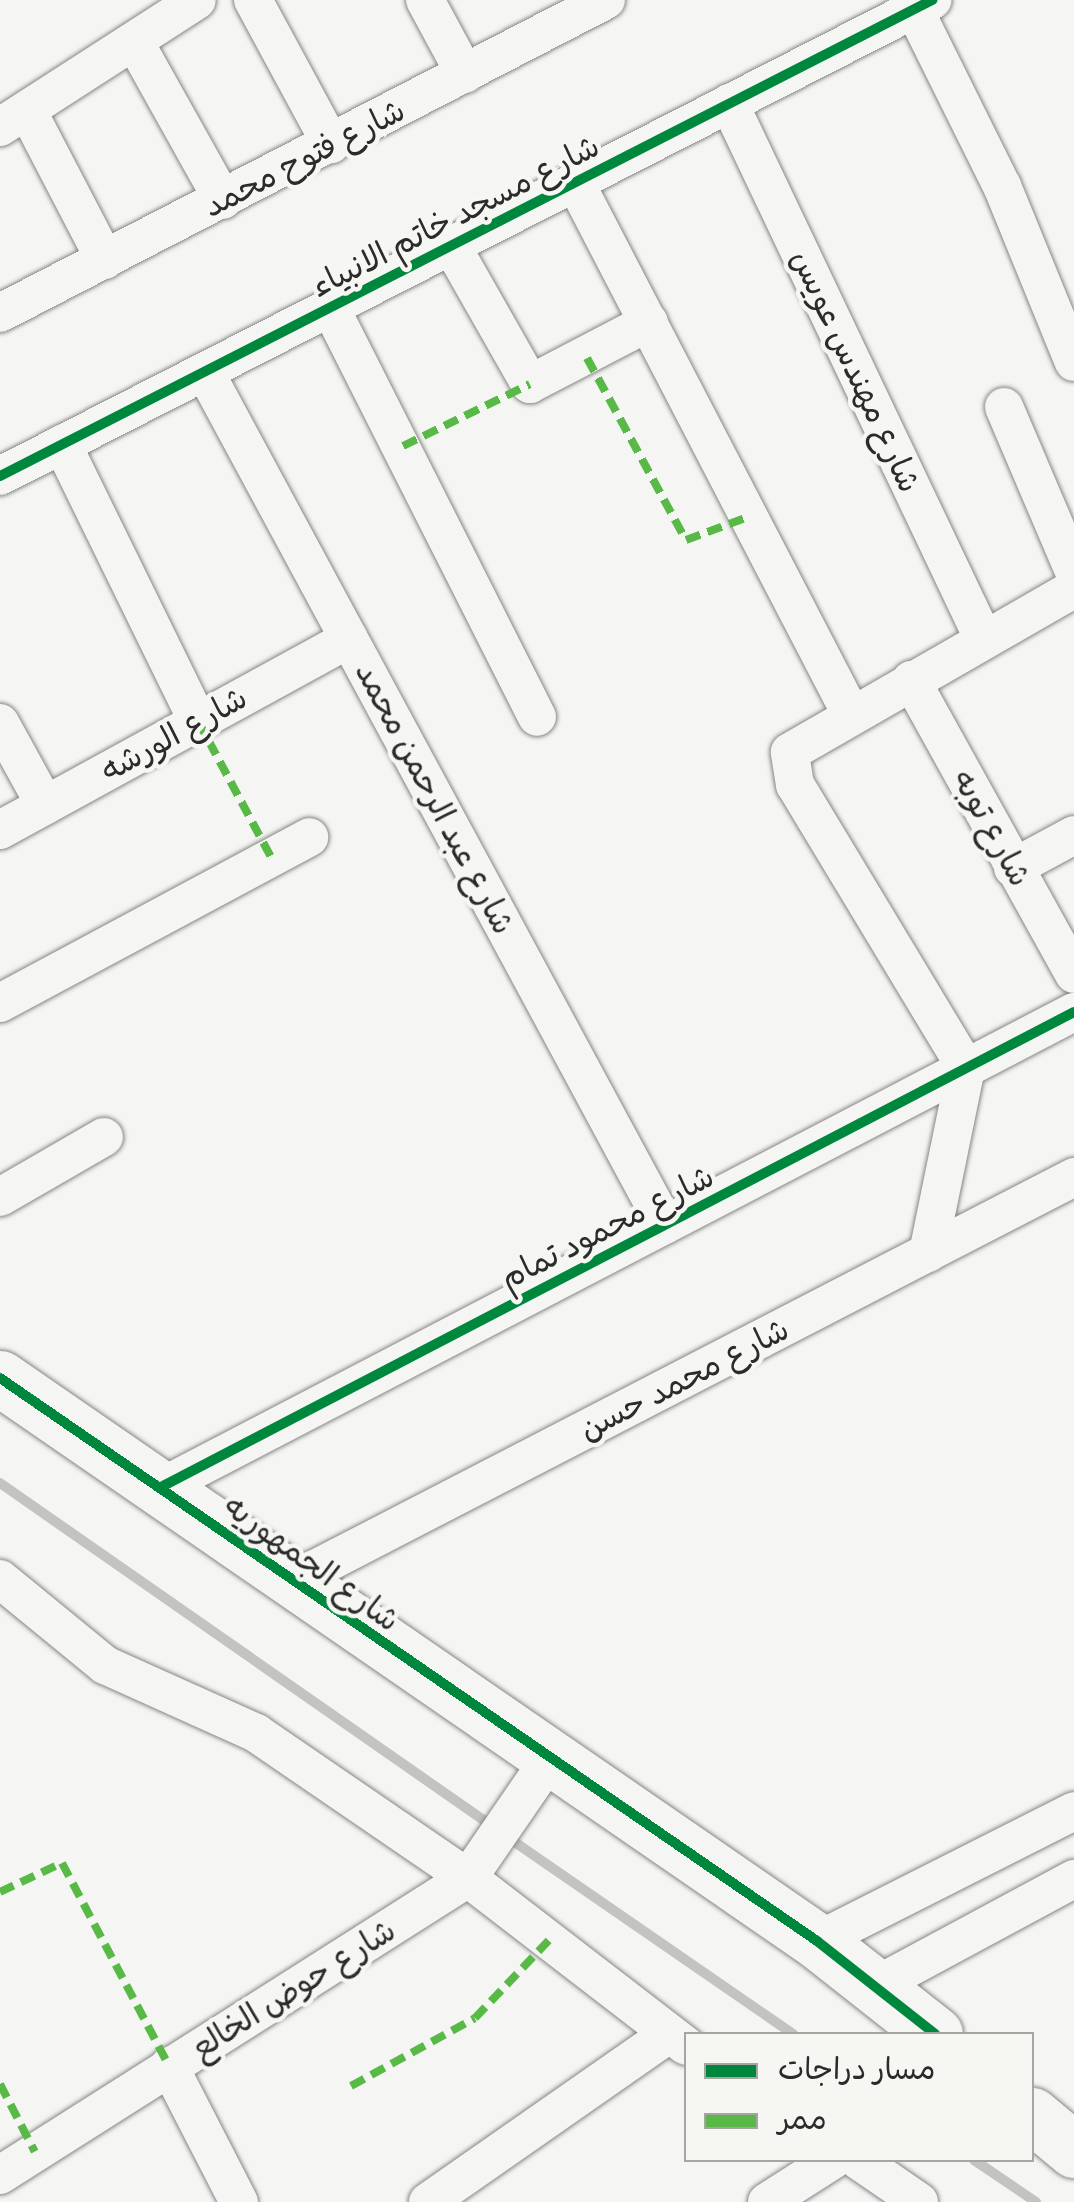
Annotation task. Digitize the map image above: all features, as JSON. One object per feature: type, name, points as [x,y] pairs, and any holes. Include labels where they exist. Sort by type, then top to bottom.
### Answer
[{"type":"street","points":[[105,260],[13,118],[197,0]]},
{"type":"street","points":[[253,0],[331,144]]},
{"type":"street","points":[[425,0],[466,74]]},
{"type":"street","name":"شارع فتوح محمد","points":[[0,313],[601,1]]},
{"type":"street","points":[[923,5],[1068,324],[1074,362]]},
{"type":"street","name":"شارع مسجد خاتم الانبياء","points":[[0,476],[923,5]]},
{"type":"street","points":[[134,40],[223,200]]},
{"type":"street","name":"شارع مهندس عويس","points":[[729,103],[983,638]]},
{"type":"street","points":[[575,182],[851,714]]},
{"type":"street","points":[[452,245],[530,384],[650,322]]},
{"type":"street","points":[[330,308],[537,717]]},
{"type":"street","name":"شارع عبد الرحمن محمد","points":[[205,372],[665,1225]]},
{"type":"street","points":[[1004,407],[1074,571]]},
{"type":"street","points":[[62,444],[198,721]]},
{"type":"street","points":[[928,1253],[966,1068],[787,769],[790,752],[983,638],[1074,590]]},
{"type":"street","name":"شارع الورشه","points":[[0,830],[349,639]]},
{"type":"street","name":"شارع توبه","points":[[912,680],[1012,868],[1074,974]]},
{"type":"street","points":[[0,723],[44,806]]},
{"type":"street","points":[[1012,868],[1074,834]]},
{"type":"street","points":[[0,1004],[309,837]]},
{"type":"street","name":"شارع محمود تمام","points":[[162,1486],[1074,1012]]},
{"type":"street","points":[[0,1198],[104,1137]]},
{"type":"street","name":"شارع محمد حسن","points":[[294,1580],[1074,1178]]},
{"type":"street","name":"شارع الجمهوريه","points":[[0,1378],[294,1580],[535,1782],[817,1940],[932,2032]]},
{"type":"street","points":[[0,1579],[104,1666],[256,1733],[478,1865],[678,2040],[428,2202]]},
{"type":"street","name":"شارع حوض الخالع","points":[[0,2175],[478,1865],[535,1782]]},
{"type":"street","points":[[817,1940],[1074,1812]]},
{"type":"street","points":[[875,1986],[1074,1879]]},
{"type":"street","points":[[170,2066],[238,2202]]},
{"type":"street","points":[[1034,2117],[1074,2150]]},
{"type":"street","points":[[767,2202],[829,2162]]},
{"type":"street","points":[[861,2162],[920,2202]]},
{"type":"waterway","points":[[0,1483],[492,1826]]},
{"type":"waterway","points":[[506,1836],[790,2032]]},
{"type":"waterway","points":[[977,2162],[1036,2202]]},
{"type":"marked path","points":[[587,358],[686,540],[748,517]]},
{"type":"marked path","points":[[403,446],[530,384]]},
{"type":"marked path","points":[[198,721],[271,857]]},
{"type":"marked path","points":[[0,1892],[62,1863],[169,2066]]},
{"type":"marked path","points":[[351,2086],[475,2018],[549,1940]]},
{"type":"marked path","points":[[0,2084],[35,2152]]},
{"type":"cycle path","points":[[0,476],[932,0]]},
{"type":"cycle path","points":[[163,1486],[1074,1012]]},
{"type":"cycle path","points":[[0,1378],[817,1941],[932,2032]]}]
